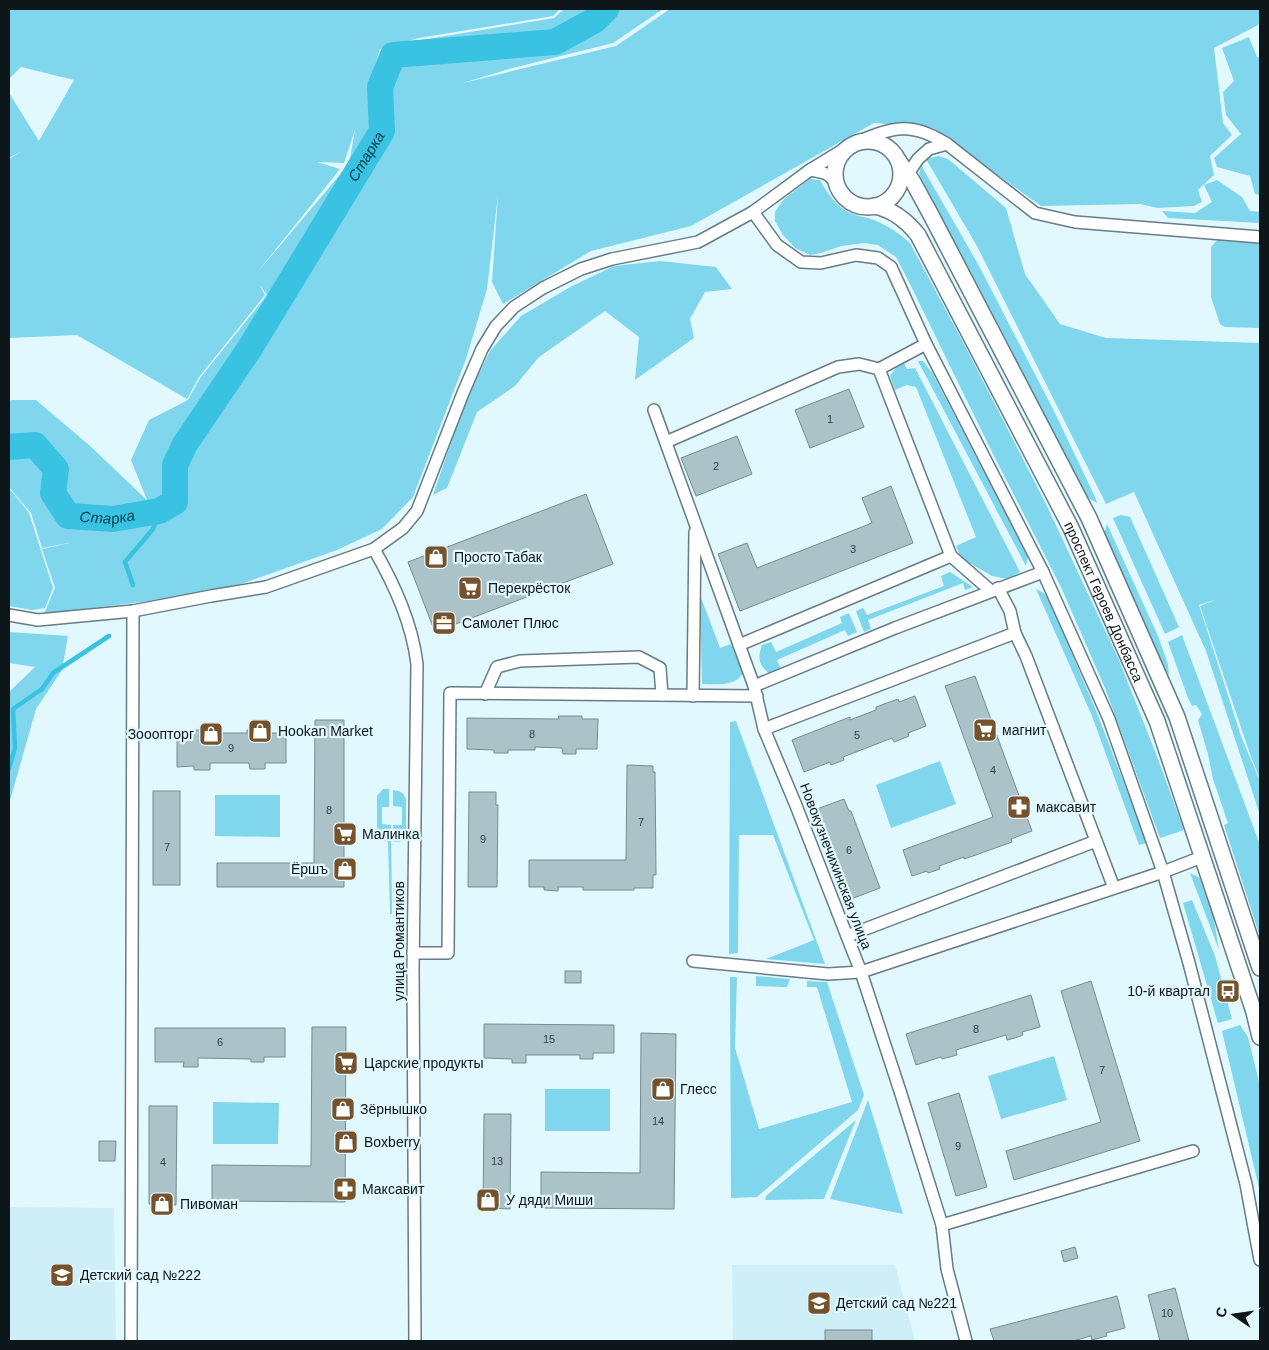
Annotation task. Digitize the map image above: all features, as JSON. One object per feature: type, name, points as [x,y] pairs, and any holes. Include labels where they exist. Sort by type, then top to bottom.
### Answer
[{"type":"street","points":[[9,615],[38,620],[134,611],[266,588],[374,550],[403,528],[417,511],[463,393],[482,350],[496,326],[514,307],[542,288],[582,269],[612,259],[698,242],[753,212],[810,170],[852,145],[879,133],[894,129],[905,129],[933,135],[1035,213],[1075,222],[1260,237]]},
{"type":"street","points":[[835,182],[836,163],[842,153],[852,145],[869,141],[881,143],[891,150],[898,160],[901,178],[897,190]]},
{"type":"street","points":[[810,170],[825,173],[832,177],[840,193],[849,202],[860,206],[875,206],[884,203],[894,195],[918,159],[929,149],[947,144]]},
{"type":"street","name":"проспект Героев Донбасса","points":[[898,160],[931,215],[1088,518],[1117,581],[1179,722],[1260,968]]},
{"type":"street","name":"проспект Героев Донбасса","points":[[875,206],[885,208],[908,223],[918,235],[1071,528],[1156,721],[1254,1012],[1260,1037]]},
{"type":"street","points":[[753,212],[777,245],[801,262],[821,263],[856,255],[878,258],[891,267],[926,344],[1043,572],[1109,719],[1163,872],[1189,963],[1246,1184],[1260,1260]]},
{"type":"street","points":[[666,442],[838,366],[859,364],[879,369],[926,344]]},
{"type":"street","points":[[879,369],[951,556],[995,589],[1010,610],[1015,633],[1026,656],[1114,888]]},
{"type":"street","name":"Новокузнечихинская улица","points":[[654,410],[755,691],[764,729],[861,972],[942,1225],[948,1269],[966,1341]]},
{"type":"street","points":[[693,696],[695,525]]},
{"type":"street","name":"улица Романтиков","points":[[374,550],[390,577],[408,622],[415,645],[417,664],[413,953],[415,1341]]},
{"type":"street","points":[[739,645],[951,556]]},
{"type":"street","points":[[413,953],[448,953],[450,693],[693,696],[755,691],[895,628],[1043,572]]},
{"type":"street","points":[[131,1341],[134,611]]},
{"type":"street","points":[[764,729],[1015,633]]},
{"type":"street","points":[[485,694],[497,667],[520,661],[639,657],[660,668],[662,695]]},
{"type":"street","points":[[847,936],[1096,841]]},
{"type":"street","points":[[694,961],[828,974],[861,972],[1163,872],[1202,857]]},
{"type":"street","points":[[942,1225],[1193,1151]]},
{"type":"shaded area","points":[[9,9],[560,9],[553,16],[419,38],[380,49],[366,95],[381,51],[422,40],[554,18],[564,9],[663,9],[613,43],[509,69],[463,83],[616,46],[670,9],[1260,9],[1260,24],[1214,48],[1223,123],[1232,135],[1210,156],[1214,175],[1198,190],[1202,202],[1194,206],[1158,208],[1140,204],[1041,206],[933,128],[874,123],[691,226],[591,251],[503,304],[492,282],[498,195],[487,289],[466,359],[413,497],[382,529],[337,550],[241,584],[174,598],[44,614],[55,588],[42,549],[74,542],[42,548],[31,513],[9,487],[9,402],[11,400],[36,400],[89,445],[147,500],[131,460],[149,420],[188,400],[200,378],[267,295],[259,284],[265,295],[199,377],[187,399],[77,335],[9,338],[9,159],[22,151],[9,158],[9,93],[39,141],[74,80],[21,67],[9,79]],"holes":[[[355,130],[349,164],[256,274],[340,169],[317,162],[344,163]]]},
{"type":"shaded area","points":[[1249,37],[1257,57],[1260,58],[1260,195],[1255,194],[1250,176],[1217,167],[1214,158],[1241,134],[1226,115],[1223,92],[1234,81],[1222,48]]},
{"type":"shaded area","points":[[938,156],[948,159],[1006,208],[1025,274],[1060,324],[1106,338],[1260,343],[1260,779],[1200,606],[1215,600],[1199,605],[1241,736],[1260,781],[1260,815],[1206,651],[1134,492],[1106,504],[977,246],[926,159]]},
{"type":"shaded area","points":[[921,165],[978,264],[1055,413],[1097,503],[1087,497],[919,174]]},
{"type":"shaded area","points":[[810,179],[820,180],[839,206],[851,213],[884,225],[910,243],[1046,504],[1119,660],[1184,830],[1160,838],[1105,688],[1061,587],[896,257],[878,245],[864,243],[841,246],[810,255],[795,248],[783,235],[775,221],[775,212],[784,199]]},
{"type":"shaded area","points":[[1217,180],[1242,197],[1250,211],[1260,212],[1260,223],[1168,218],[1162,211],[1195,213],[1212,202],[1204,185]]},
{"type":"shaded area","points":[[1218,239],[1260,241],[1260,328],[1225,327],[1220,324],[1211,297],[1211,247]]},
{"type":"shaded area","points":[[660,261],[716,267],[732,289],[705,292],[690,319],[694,338],[635,380],[639,337],[605,311],[539,357],[515,386],[477,412],[447,488],[433,495],[466,399],[490,351],[521,316],[572,286],[614,266]]},
{"type":"shaded area","points":[[918,361],[923,361],[933,374],[1028,557],[1026,566]]},
{"type":"shaded area","points":[[904,363],[907,369],[915,368],[1020,572],[1008,579],[992,576],[961,558],[956,546],[976,537],[916,387],[907,385],[895,390],[890,376],[895,369]]},
{"type":"shaded area","points":[[9,488],[29,513],[53,588],[45,608],[32,610],[9,606]]},
{"type":"shaded area","points":[[1121,515],[1130,517],[1179,627],[1165,634],[1113,518]]},
{"type":"shaded area","points":[[1107,524],[1158,636],[1168,664],[1169,675],[1161,663],[1104,534]]},
{"type":"shaded area","points":[[950,572],[973,587],[965,590],[963,583],[868,620],[871,629],[864,632],[856,611],[863,608],[867,615],[944,586],[941,576]]},
{"type":"shaded area","points":[[1036,589],[1044,593],[1050,601],[1097,713],[1147,843],[1139,845],[1092,716]]},
{"type":"shaded area","points":[[700,595],[720,648],[731,644],[743,673],[730,683],[702,684]]},
{"type":"shaded area","points":[[849,613],[857,632],[848,636],[845,630],[777,660],[781,669],[770,674],[761,665],[759,658],[762,645],[771,642],[776,652],[842,623],[840,617]]},
{"type":"shaded area","points":[[9,632],[68,636],[62,670],[36,709],[9,804],[9,692],[35,667],[9,663]]},
{"type":"shaded area","points":[[1182,635],[1260,845],[1260,937],[1224,825],[1228,823],[1213,779],[1198,720],[1202,714],[1196,705],[1192,706],[1188,698],[1168,642]]},
{"type":"shaded area","points":[[736,721],[825,964],[766,959],[814,940],[773,835],[739,835],[738,953],[729,954],[730,722]]},
{"type":"shaded area","points":[[940,761],[956,804],[891,828],[876,785]]},
{"type":"shaded area","points":[[383,789],[389,789],[389,807],[382,807],[382,824],[391,825],[392,914],[390,914],[388,842],[379,838],[377,833],[377,796]]},
{"type":"shaded area","points":[[393,790],[401,792],[406,800],[406,835],[400,842],[394,842],[393,825],[402,825],[402,807],[393,806]]},
{"type":"shaded area","points":[[215,795],[280,795],[280,837],[215,836]]},
{"type":"shaded area","points":[[1190,873],[1200,878],[1214,919],[1219,950]]},
{"type":"shaded area","points":[[1192,900],[1215,956],[1232,1019],[1218,1023],[1183,903]]},
{"type":"shaded area","points":[[756,976],[790,979],[787,987],[756,986]]},
{"type":"shaded area","points":[[730,977],[737,977],[735,1048],[759,1129],[852,1102],[817,987],[807,987],[807,981],[827,982],[864,1095],[858,1110],[757,1197],[731,1198]]},
{"type":"shaded area","points":[[1240,1025],[1248,1037],[1260,1086],[1260,1192],[1222,1031]]},
{"type":"shaded area","points":[[1054,1056],[1067,1100],[1001,1119],[988,1076]]},
{"type":"shaded area","points":[[545,1089],[610,1089],[610,1131],[545,1131]]},
{"type":"shaded area","points":[[868,1100],[903,1214],[830,1199]]},
{"type":"shaded area","points":[[213,1102],[279,1103],[278,1144],[213,1144]]},
{"type":"shaded area","points":[[856,1120],[824,1199],[765,1200],[766,1196]]},
{"type":"shaded area","name":"Детский сад №222","points":[[9,1207],[114,1208],[116,1341],[9,1341]]},
{"type":"shaded area","name":"Детский сад №221","points":[[732,1265],[895,1265],[915,1341],[733,1341]]},
{"type":"building","points":[[849,389],[864,427],[810,448],[795,410]]},
{"type":"building","points":[[737,436],[752,474],[696,496],[681,458]]},
{"type":"building","points":[[891,486],[913,543],[740,611],[718,554],[747,543],[757,568],[872,523],[862,498]]},
{"type":"building","points":[[586,494],[613,564],[435,632],[408,562]]},
{"type":"building","points":[[975,676],[1032,831],[1011,839],[1012,842],[939,866],[940,869],[912,876],[903,850],[993,817],[945,686]]},
{"type":"building","points":[[915,696],[926,726],[908,733],[909,736],[894,742],[892,738],[843,757],[844,760],[831,765],[830,762],[804,772],[792,740],[850,717],[850,720],[876,710],[876,707],[898,699],[899,702]]},
{"type":"building","points":[[558,716],[582,716],[582,719],[598,719],[597,749],[576,749],[576,754],[563,754],[562,748],[535,747],[535,750],[508,750],[508,753],[494,753],[494,750],[467,749],[467,718],[559,719]]},
{"type":"building","points":[[315,720],[344,720],[344,887],[217,887],[217,863],[314,863]]},
{"type":"building","points":[[191,730],[216,730],[216,733],[247,733],[247,730],[270,730],[270,733],[286,733],[286,763],[265,763],[265,769],[250,769],[249,763],[210,763],[210,770],[194,770],[194,766],[177,767],[177,732],[191,732]]},
{"type":"building","points":[[627,765],[653,766],[653,772],[655,772],[656,875],[653,875],[653,888],[583,890],[583,887],[558,887],[558,891],[544,890],[544,887],[529,887],[529,860],[626,860]]},
{"type":"building","points":[[153,791],[180,791],[180,885],[153,885]]},
{"type":"building","points":[[469,792],[496,792],[496,805],[498,805],[497,887],[468,887]]},
{"type":"building","points":[[844,799],[849,811],[851,811],[880,888],[851,899],[817,809]]},
{"type":"building","points":[[565,971],[581,971],[581,983],[565,983]]},
{"type":"building","points":[[1091,981],[1140,1141],[1014,1180],[1006,1151],[1101,1122],[1061,991]]},
{"type":"building","points":[[1031,995],[1040,1027],[1022,1032],[1023,1035],[1015,1038],[1007,1040],[1006,1035],[956,1050],[957,1055],[942,1059],[941,1057],[916,1065],[906,1034]]},
{"type":"building","points":[[484,1024],[614,1025],[614,1053],[593,1053],[593,1059],[580,1059],[580,1055],[526,1055],[526,1063],[512,1063],[512,1059],[484,1058]]},
{"type":"building","points":[[312,1027],[346,1027],[345,1202],[212,1201],[212,1165],[311,1166]]},
{"type":"building","points":[[155,1028],[285,1028],[285,1057],[264,1057],[264,1062],[251,1062],[251,1059],[198,1058],[198,1067],[183,1067],[184,1062],[155,1062]]},
{"type":"building","points":[[641,1033],[676,1034],[674,1209],[541,1208],[541,1172],[640,1173]]},
{"type":"building","points":[[959,1093],[987,1187],[956,1196],[928,1103]]},
{"type":"building","points":[[149,1106],[177,1106],[176,1205],[149,1204]]},
{"type":"building","points":[[484,1114],[511,1114],[510,1209],[483,1208]]},
{"type":"building","points":[[99,1141],[116,1141],[115,1161],[99,1161]]},
{"type":"building","points":[[1075,1247],[1078,1258],[1064,1262],[1061,1251]]},
{"type":"building","points":[[1175,1288],[1189,1341],[1160,1341],[1148,1295]]},
{"type":"building","points":[[1117,1296],[1125,1328],[1106,1333],[1107,1336],[1092,1340],[1091,1336],[1073,1341],[994,1341],[990,1329]]},
{"type":"building","points":[[825,1330],[872,1330],[872,1341],[825,1341]]},
{"type":"waterway","name":"Старка","points":[[9,447],[35,445],[56,469],[53,493],[68,516],[113,519],[159,511],[175,502],[175,465],[185,444],[250,348],[382,131],[380,87],[393,55],[555,42],[595,20],[606,9]]},
{"type":"waterway","points":[[133,585],[125,562],[153,529],[159,511]]},
{"type":"waterway","points":[[9,769],[15,748],[13,709],[42,689],[53,673],[109,636]]},
{"type":"place","name":"Просто Табак","points":[[436,557]]},
{"type":"place","name":"Перекрёсток","points":[[470,588]]},
{"type":"place","name":"Самолет Плюс","points":[[444,623]]},
{"type":"place","name":"магнит","points":[[985,730]]},
{"type":"place","name":"Hookan Market","points":[[260,731]]},
{"type":"place","name":"Зооопторг","points":[[211,734]]},
{"type":"place","name":"максавит","points":[[1019,807]]},
{"type":"place","name":"Малинка","points":[[345,834]]},
{"type":"place","name":"Ёршъ","points":[[345,869]]},
{"type":"place","name":"10-й квартал","points":[[1228,991]]},
{"type":"place","name":"Царские продукты","points":[[346,1063]]},
{"type":"place","name":"Глесс","points":[[663,1089]]},
{"type":"place","name":"Зёрнышко","points":[[343,1109]]},
{"type":"place","name":"Boxberry","points":[[346,1142]]},
{"type":"place","name":"Максавит","points":[[345,1189]]},
{"type":"place","name":"У дяди Миши","points":[[488,1200]]},
{"type":"place","name":"Пивоман","points":[[162,1204]]},
{"type":"place","name":"Детский сад №222","points":[[62,1275]]},
{"type":"place","name":"Детский сад №221","points":[[819,1303]]}]
